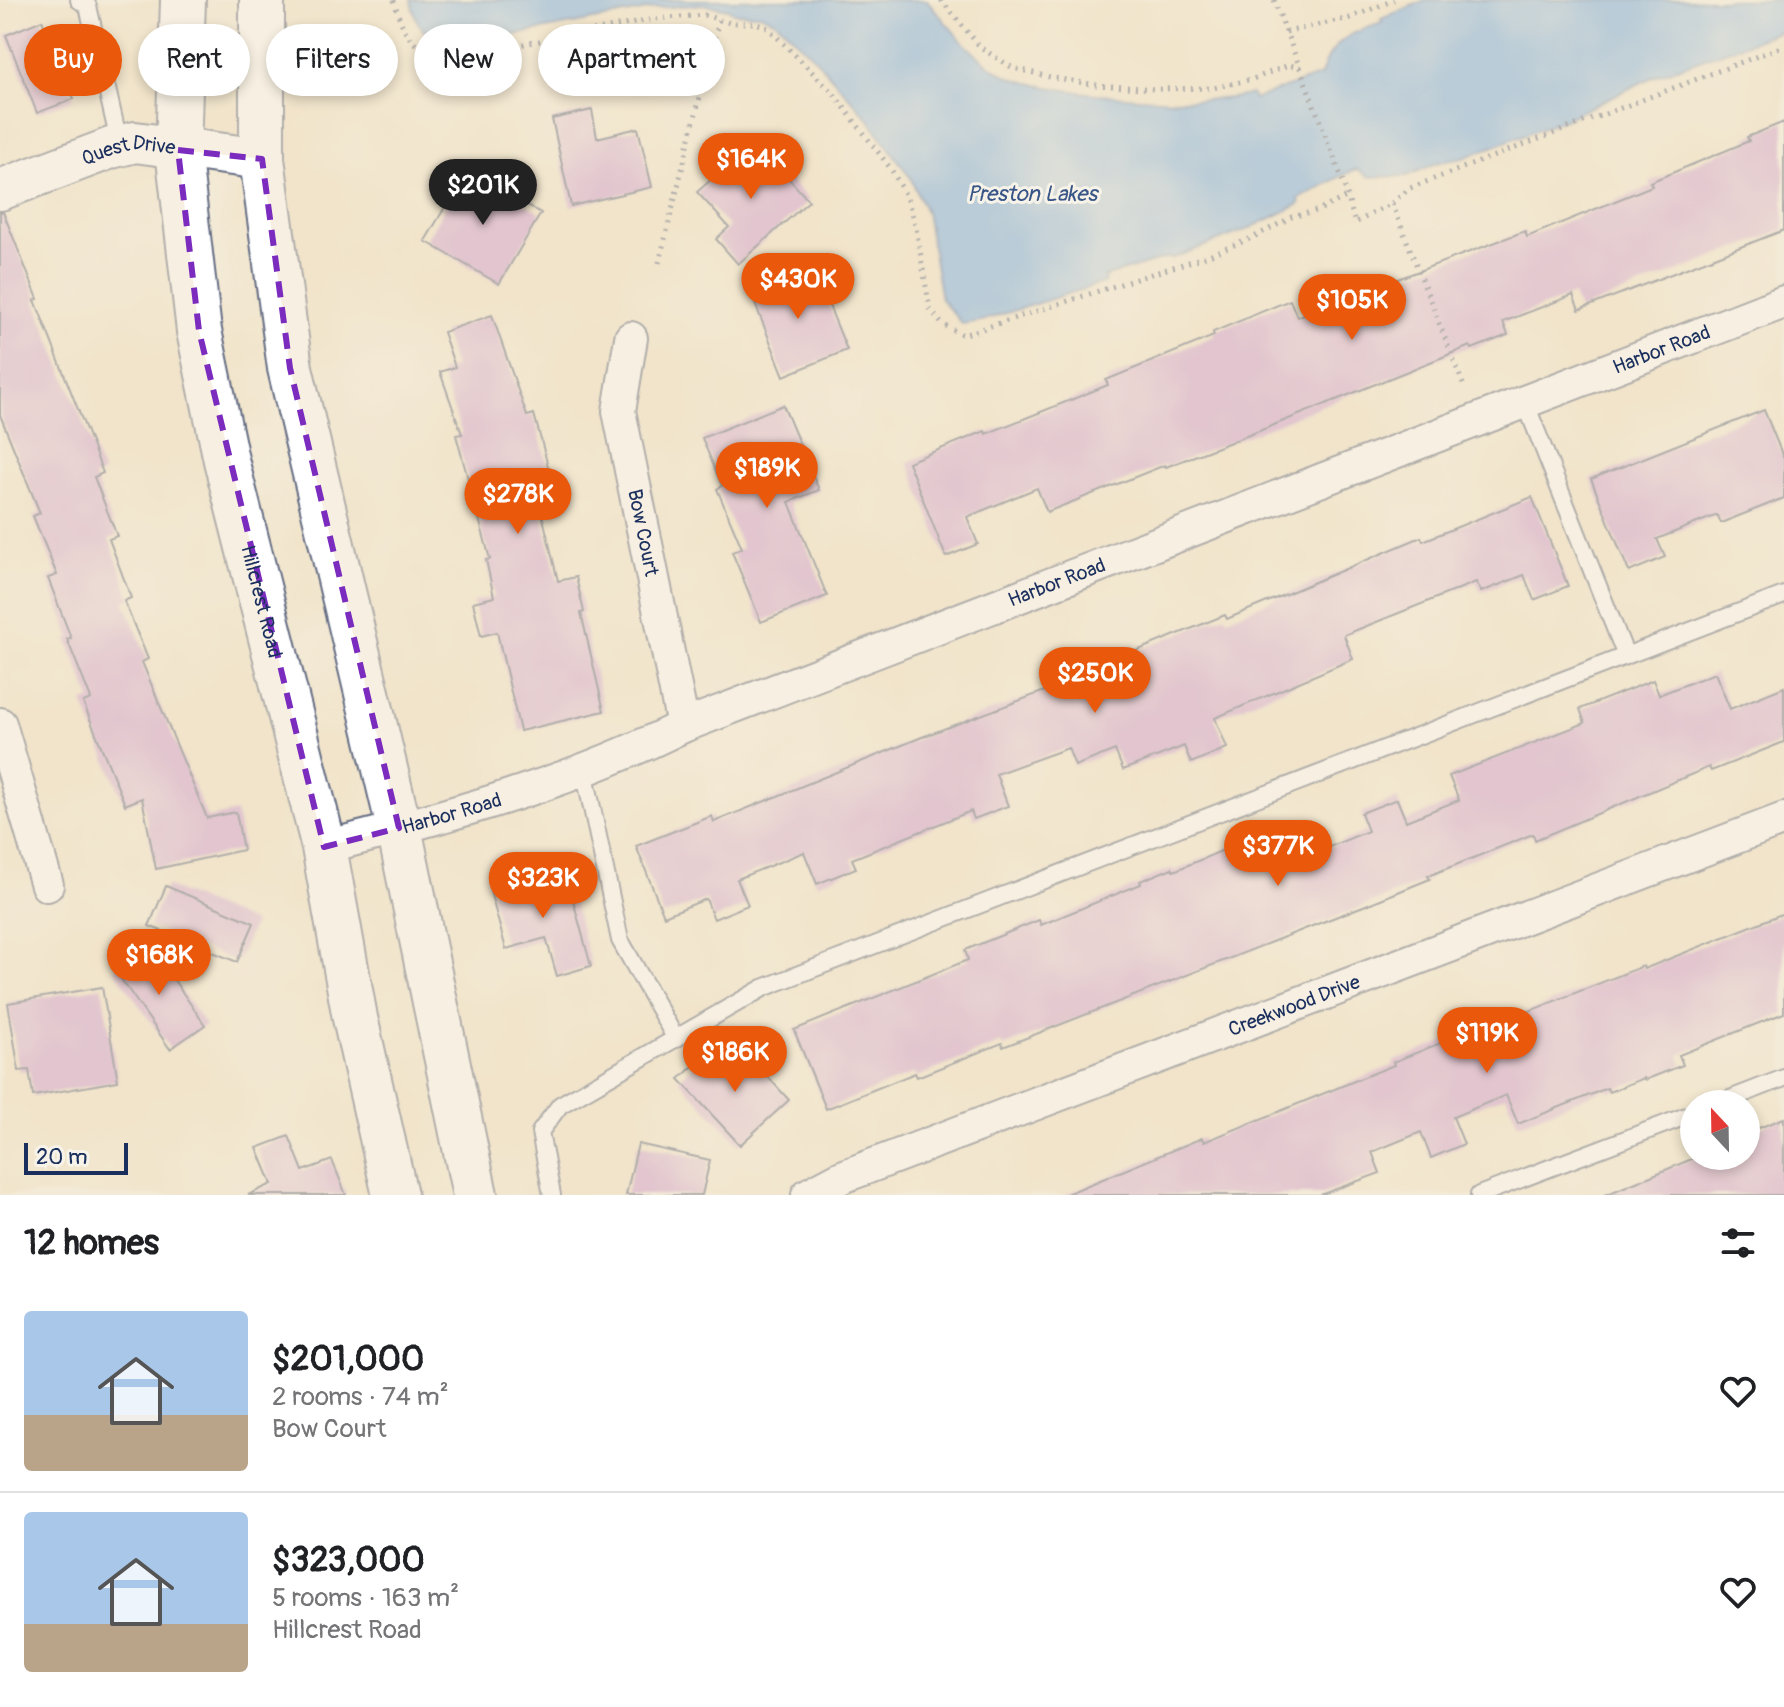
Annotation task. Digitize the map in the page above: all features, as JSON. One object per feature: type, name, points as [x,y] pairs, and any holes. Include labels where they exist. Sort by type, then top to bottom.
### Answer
[{"type":"main road","name":"Hillcrest Road","points":[[183,0],[178,150],[202,345],[226,460],[324,847],[355,1018],[395,1195]]},
{"type":"main road","points":[[262,0],[262,159],[290,368],[399,828],[475,1195]]},
{"type":"street","name":"Quest Drive","points":[[0,190],[135,142],[262,159]]},
{"type":"street","name":"Harbor Road","points":[[324,847],[514,794],[626,755],[683,726],[1784,302]]},
{"type":"street","name":"Bow Court","points":[[631,338],[619,411],[683,726]]},
{"type":"street","points":[[0,724],[47,885]]},
{"type":"street","name":"Creekwood Drive","points":[[808,1195],[842,1177],[1784,819]]},
{"type":"lane","points":[[79,0],[88,6],[120,146]]},
{"type":"lane","points":[[1525,402],[1626,656]]},
{"type":"lane","points":[[552,1195],[540,1132],[560,1105],[763,988],[1784,595]]},
{"type":"lane","points":[[584,770],[620,940],[676,1039]]},
{"type":"lane","points":[[1753,1090],[1784,1078]]},
{"type":"lane","points":[[1479,1195],[1680,1118]]},
{"type":"path","points":[[394,0],[404,32],[412,42],[423,50],[442,56],[467,55],[655,19],[704,15],[730,23],[756,23],[768,28],[834,94],[891,169],[907,197],[916,228],[930,309],[942,324],[963,335],[1204,257],[1252,238],[1292,217],[1319,210],[1346,197]]},
{"type":"path","points":[[941,0],[981,48],[1013,68],[1054,78],[1155,89],[1213,88],[1253,79],[1289,65],[1301,68]]},
{"type":"path","points":[[1274,0],[1343,181],[1355,223],[1392,203],[1410,188],[1784,46]]},
{"type":"path","points":[[1286,32],[1350,18],[1394,0]]},
{"type":"path","points":[[659,263],[719,20]]},
{"type":"path","points":[[1392,203],[1477,420]]},
{"type":"highlighted area","points":[[178,150],[262,159],[290,368],[399,828],[324,847],[199,331]]},
{"type":"water","name":"Preston Lakes","points":[[411,0],[927,0],[970,49],[1002,73],[1022,81],[1086,93],[1200,100],[1251,94],[1254,99],[1321,75],[1331,53],[1344,39],[1425,0],[1784,0],[1784,30],[1657,75],[1567,118],[1407,176],[1369,177],[1357,169],[1299,199],[1300,204],[1246,230],[1171,259],[1104,277],[1105,282],[981,321],[962,324],[941,299],[926,212],[910,177],[867,117],[811,54],[776,21],[760,14],[733,13],[728,9],[702,4],[657,8],[573,24],[538,24],[538,31],[522,34],[522,24],[419,24]]},
{"type":"building","points":[[24,28],[24,80],[6,35]]},
{"type":"building","points":[[30,96],[73,96],[74,99],[37,113]]},
{"type":"building","points":[[592,110],[597,138],[638,128],[652,187],[571,206],[552,119]]},
{"type":"building","points":[[1784,122],[1784,230],[1579,310],[1573,295],[1503,322],[1508,335],[1472,349],[1470,346],[1047,512],[1037,488],[967,517],[978,544],[946,557],[908,462],[1108,385],[1106,380],[1214,336],[1213,332],[1290,300],[1297,317],[1525,231],[1527,237],[1652,186],[1650,182],[1749,141],[1747,137]]},
{"type":"building","points":[[755,141],[809,201],[738,264],[716,239],[729,227],[697,192]]},
{"type":"building","points":[[467,170],[541,213],[499,284],[425,241]]},
{"type":"building","points":[[0,212],[3,212],[38,299],[35,300],[103,473],[94,477],[117,536],[109,539],[131,598],[124,601],[148,659],[142,662],[207,818],[236,812],[243,850],[156,869],[142,798],[125,805],[83,702],[91,699],[67,639],[71,638],[48,578],[57,575],[33,516],[40,513],[0,415]]},
{"type":"building","points":[[813,266],[847,350],[784,376],[750,291]]},
{"type":"building","points":[[492,315],[527,416],[534,414],[556,496],[539,501],[558,581],[576,577],[584,612],[581,613],[604,711],[520,731],[497,632],[481,636],[473,602],[494,597],[486,560],[490,559],[456,435],[462,434],[440,372],[455,367],[443,332]]},
{"type":"building","points":[[783,405],[819,490],[789,502],[827,596],[761,622],[732,552],[742,548],[717,489],[722,486],[702,438]]},
{"type":"building","points":[[1764,410],[1784,459],[1784,498],[1721,523],[1717,515],[1657,539],[1665,557],[1629,572],[1591,479]]},
{"type":"building","points":[[1532,497],[1568,586],[1534,600],[1524,575],[1481,592],[1476,582],[1344,635],[1353,659],[1215,718],[1227,748],[1191,763],[1184,746],[1123,770],[1115,750],[1075,766],[1068,748],[996,774],[1008,806],[974,819],[971,811],[852,859],[856,868],[817,884],[804,852],[737,879],[748,905],[714,919],[706,899],[664,916],[636,846],[712,816],[714,822],[922,737],[1045,691],[1044,688],[1225,615],[1227,619],[1421,537],[1423,541]]},
{"type":"building","points":[[1715,673],[1730,709],[1784,687],[1784,742],[1711,771],[1709,767],[1535,840],[1533,834],[1428,876],[1430,879],[1366,905],[1003,1047],[1002,1043],[917,1077],[915,1073],[826,1109],[794,1030],[968,960],[965,950],[1039,920],[1041,925],[1141,884],[1140,881],[1172,868],[1174,871],[1266,832],[1269,839],[1306,825],[1317,852],[1368,831],[1361,813],[1397,799],[1406,821],[1459,800],[1449,776],[1585,723],[1580,709],[1653,680],[1659,695]]},
{"type":"building","points":[[565,871],[591,966],[557,976],[546,938],[506,949],[490,891]]},
{"type":"building","points":[[166,886],[254,923],[237,962],[149,926]]},
{"type":"building","points":[[1784,913],[1784,1013],[1679,1055],[1683,1065],[1645,1080],[1609,1092],[1607,1088],[1518,1124],[1506,1095],[1453,1117],[1464,1144],[1431,1158],[1421,1132],[1372,1152],[1380,1173],[1320,1195],[1064,1195],[1202,1138],[1204,1142],[1458,1036],[1459,1039]]},
{"type":"building","points":[[149,944],[205,1025],[170,1049],[114,969]]},
{"type":"building","points":[[102,987],[118,1081],[33,1096],[29,1070],[19,1071],[8,1003]]},
{"type":"building","points":[[712,1049],[733,1071],[749,1056],[789,1100],[740,1145],[679,1079]]},
{"type":"building","points":[[1784,1118],[1784,1195],[1605,1195],[1680,1164],[1680,1170],[1760,1170],[1760,1127]]},
{"type":"building","points":[[289,1136],[303,1171],[332,1160],[346,1195],[248,1195],[272,1184],[257,1148]]},
{"type":"building","points":[[638,1144],[710,1160],[702,1195],[626,1195]]}]
